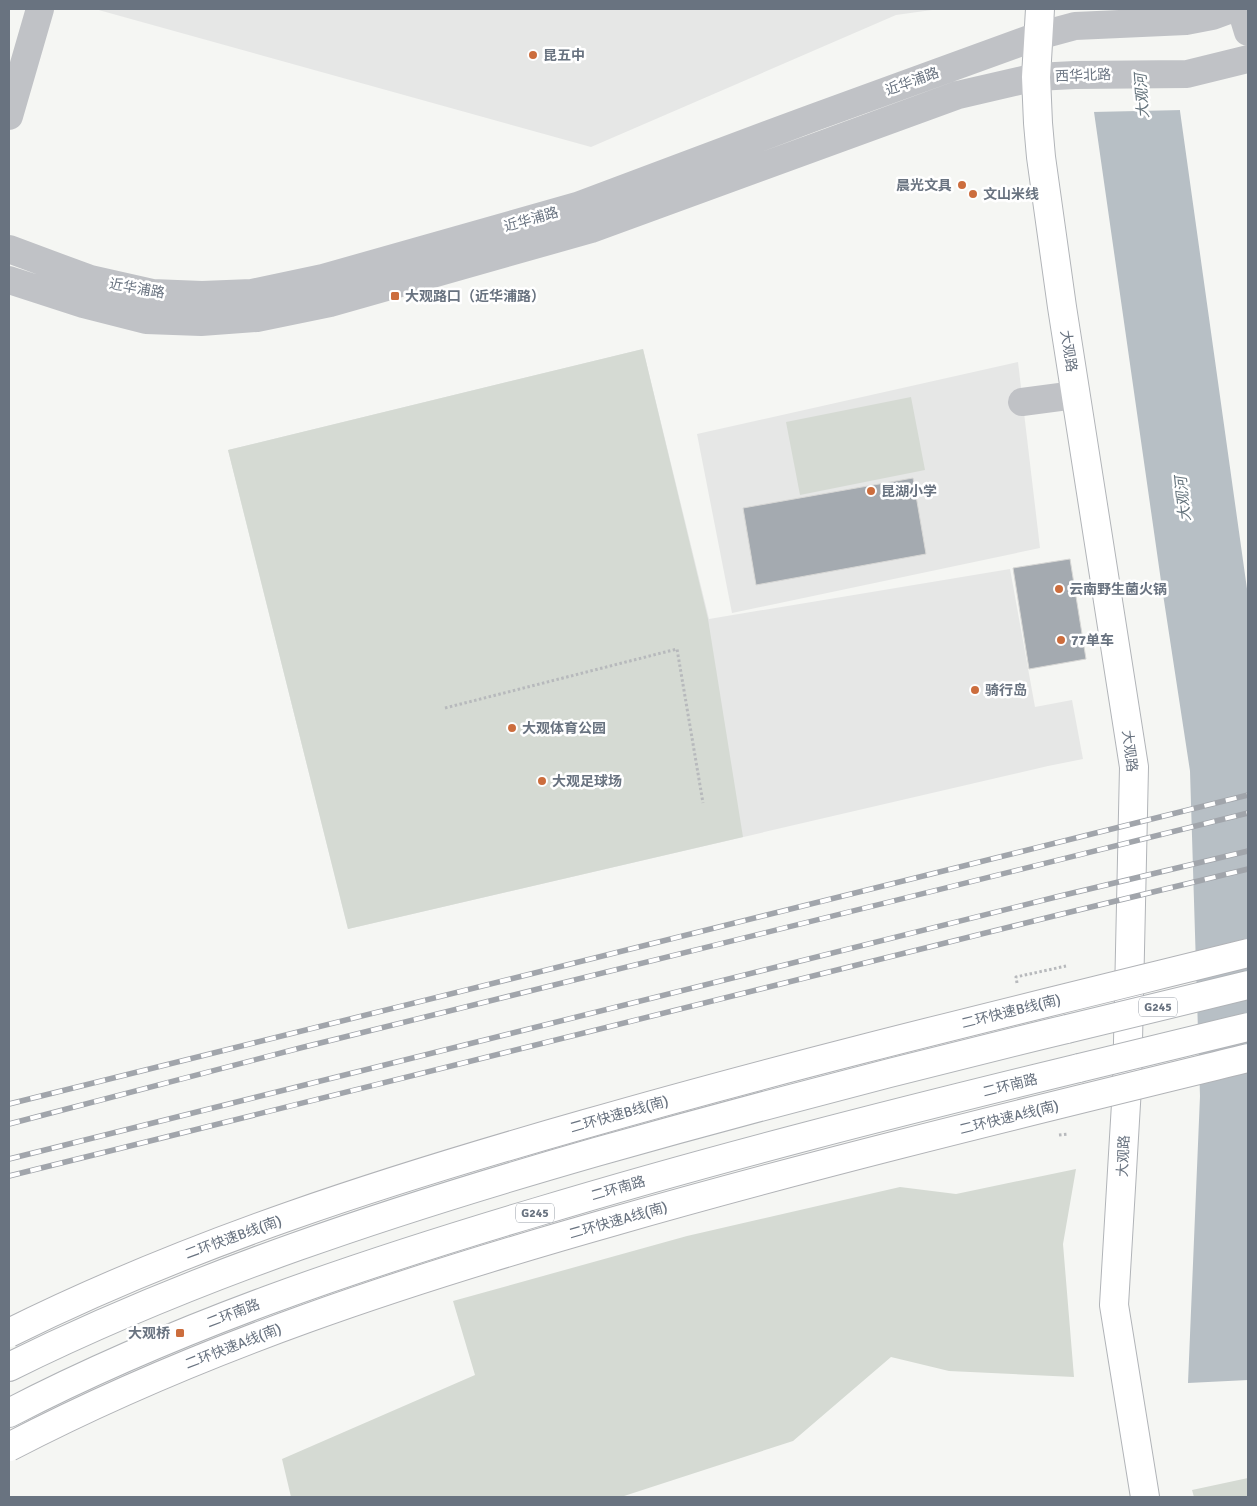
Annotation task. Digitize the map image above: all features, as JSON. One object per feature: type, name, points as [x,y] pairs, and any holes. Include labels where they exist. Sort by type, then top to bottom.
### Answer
[{"type":"main road","name":"大观路","points":[[1040,9],[1036,77],[1041,157],[1134,767],[1127,1087],[1114,1305],[1145,1497]]},
{"type":"main road","name":"二环快速B线(南)","points":[[9,1333],[107,1287],[217,1243],[319,1206],[466,1159],[664,1102],[849,1052],[1248,953]]},
{"type":"main road","name":"G245","points":[[9,1367],[93,1326],[181,1289],[277,1253],[383,1217],[527,1172],[883,1075],[1248,985]]},
{"type":"main road","name":"二环南路","points":[[9,1413],[110,1364],[187,1331],[291,1291],[538,1211],[657,1177],[884,1117],[1248,1026]]},
{"type":"main road","name":"二环快速A线(南)","points":[[9,1447],[82,1410],[207,1356],[309,1317],[442,1272],[789,1173],[954,1130],[1248,1058]]},
{"type":"street","points":[[9,116],[40,9]]},
{"type":"street","points":[[1038,36],[1075,26],[1186,20],[1212,16],[1231,9]]},
{"type":"street","points":[[1241,9],[1248,32]]},
{"type":"street","name":"近华浦路","points":[[9,249],[90,279],[152,293],[202,295],[252,293],[323,278],[577,206],[824,113],[1038,36]]},
{"type":"street","name":"西华北路","points":[[1036,77],[1087,74],[1187,74],[1248,59]]},
{"type":"street","name":"近华浦路","points":[[9,280],[83,304],[146,320],[201,322],[257,318],[330,303],[591,229],[952,97],[1036,77]]},
{"type":"street","points":[[1022,402],[1076,395]]},
{"type":"path","points":[[445,708],[677,649],[703,803]]},
{"type":"path","points":[[1016,977],[1066,966]]},
{"type":"shaded area","name":"昆五中","points":[[95,9],[939,9],[896,15],[591,147]]},
{"type":"shaded area","name":"大观体育公园","points":[[643,349],[709,619],[1010,569],[1035,707],[1072,700],[1083,759],[348,929],[228,450]]},
{"type":"shaded area","name":"大观体育公园","points":[[643,349],[708,619],[743,837],[348,929],[228,450]]},
{"type":"shaded area","name":"昆湖小学","points":[[1018,362],[1040,548],[732,613],[697,434]]},
{"type":"shaded area","points":[[911,397],[925,470],[800,495],[786,422]]},
{"type":"shaded area","points":[[1076,1169],[1063,1244],[1074,1377],[949,1371],[891,1357],[793,1441],[621,1497],[291,1497],[282,1459],[475,1375],[453,1301],[687,1236],[900,1187],[956,1194]]},
{"type":"shaded area","points":[[1248,1478],[1248,1497],[1194,1497],[1192,1490]]},
{"type":"water","name":"大观河","points":[[1095,9],[1178,9],[1180,111],[1248,596],[1248,1380],[1188,1383],[1200,1096],[1190,771],[1094,112]]},
{"type":"pier","points":[[1092,9],[1181,9],[1183,110],[1092,112]]},
{"type":"building","points":[[913,478],[926,554],[756,585],[743,508]]},
{"type":"building","points":[[1070,559],[1086,659],[1029,669],[1013,568]]},
{"type":"railway","points":[[9,1104],[1248,795]]},
{"type":"railway","points":[[9,1124],[300,1048],[1248,813]]},
{"type":"railway","points":[[9,1159],[1060,896],[1248,851]]},
{"type":"railway","points":[[9,1176],[1248,869]]},
{"type":"place","name":"昆五中","points":[[533,55]]},
{"type":"place","name":"晨光文具","points":[[962,185]]},
{"type":"place","name":"文山米线","points":[[973,194]]},
{"type":"place","name":"大观路口（近华浦路）","points":[[395,296]]},
{"type":"place","name":"昆湖小学","points":[[871,491]]},
{"type":"place","name":"云南野生菌火锅","points":[[1059,589]]},
{"type":"place","name":"77单车","points":[[1061,640]]},
{"type":"place","name":"骑行岛","points":[[975,690]]},
{"type":"place","name":"大观体育公园","points":[[512,728]]},
{"type":"place","name":"大观足球场","points":[[542,781]]},
{"type":"place","name":"大观桥","points":[[180,1333]]}]
